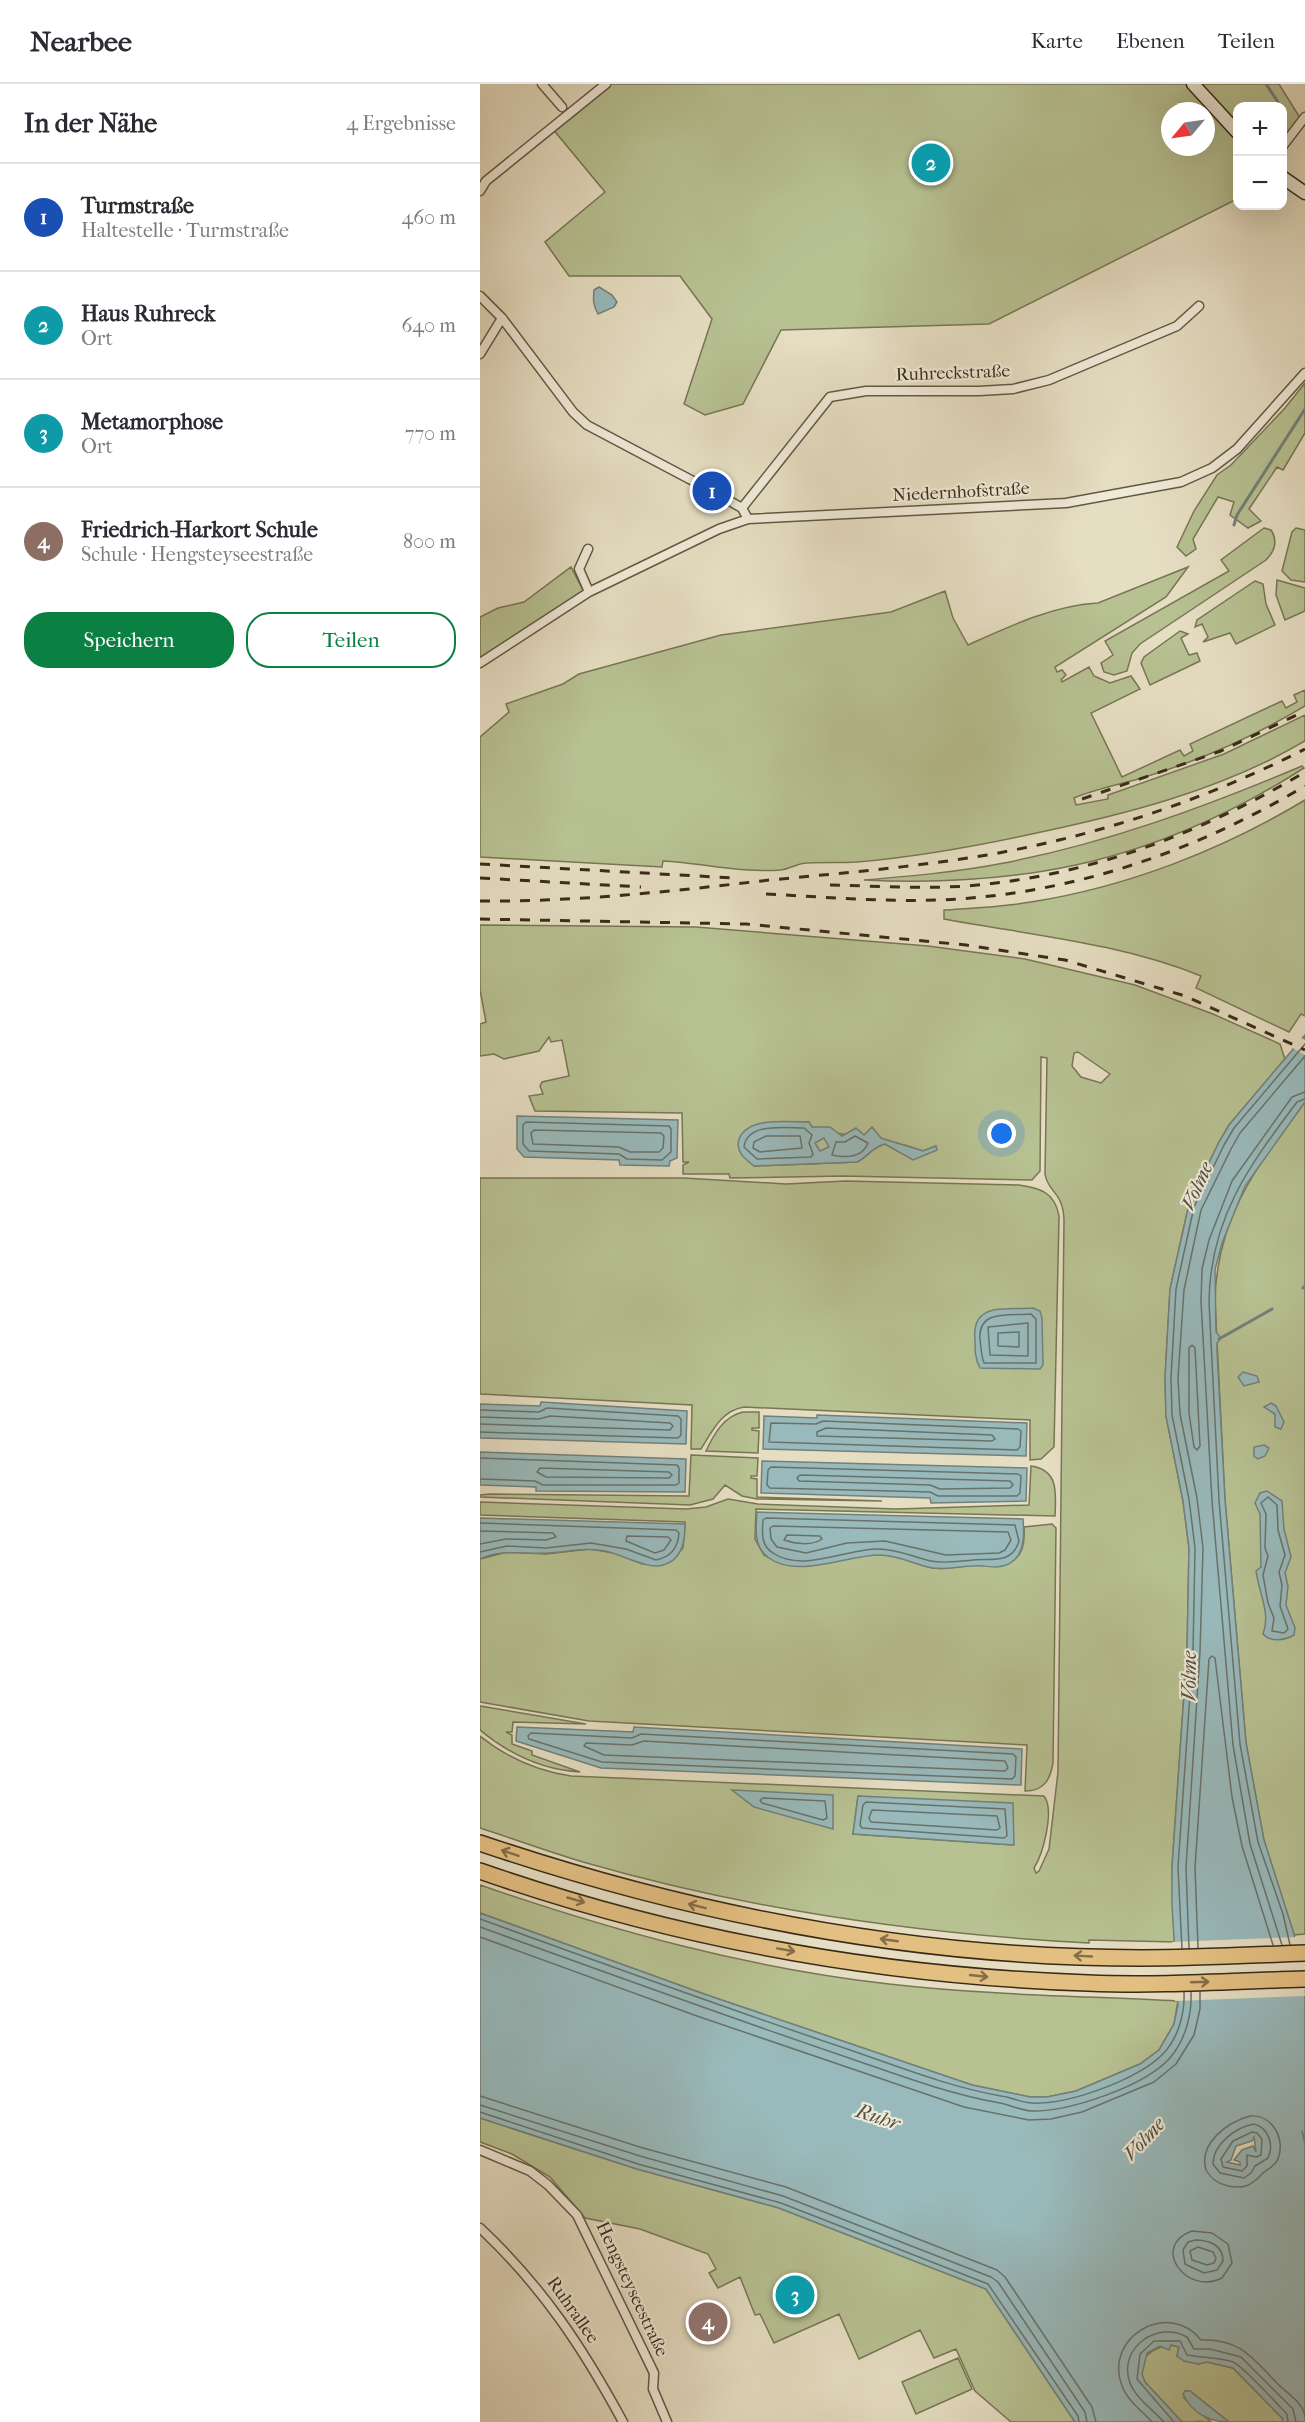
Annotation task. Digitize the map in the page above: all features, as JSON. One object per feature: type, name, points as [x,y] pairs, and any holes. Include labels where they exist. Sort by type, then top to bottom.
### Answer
[{"type":"highway","points":[[480,1842],[650,1894],[739,1916],[802,1928],[943,1946],[1142,1958],[1305,1953]]},
{"type":"highway","points":[[480,1870],[637,1918],[728,1940],[833,1959],[1011,1979],[1142,1984],[1305,1979]]},
{"type":"main road","points":[[1193,84],[1233,128]]},
{"type":"main road","points":[[1287,180],[1305,193]]},
{"type":"street","points":[[542,84],[562,107]]},
{"type":"street","points":[[480,191],[486,181],[606,84]]},
{"type":"street","points":[[1287,140],[1305,117]]},
{"type":"street","points":[[480,296],[502,318],[573,412],[587,425],[742,508],[748,519]]},
{"type":"street","name":"Ruhreckstraße","points":[[742,508],[830,397],[866,391],[979,391],[1013,388],[1048,380],[1177,326],[1199,306]]},
{"type":"street","points":[[480,354],[502,318]]},
{"type":"street","name":"Niedernhofstraße","points":[[480,663],[589,592],[719,529],[748,519],[1066,503],[1181,482],[1212,468],[1228,457],[1305,373]]},
{"type":"street","points":[[588,549],[579,569],[589,592]]},
{"type":"street","name":"Hengsteyseestraße","points":[[480,2150],[530,2171],[548,2185],[577,2215],[654,2373],[653,2390],[667,2422]]},
{"type":"street","name":"Ruhrallee","points":[[480,2228],[514,2260],[568,2328],[623,2422]]},
{"type":"green space","points":[[606,84],[1279,84],[1302,121],[1287,142],[1287,102],[1233,102],[1233,201],[989,324],[781,330],[743,404],[705,415],[684,404],[712,319],[680,276],[569,276],[545,242],[605,192],[552,128]]},
{"type":"green space","points":[[1305,383],[1305,433],[1283,470],[1277,467],[1249,509],[1261,521],[1248,528],[1230,515],[1234,502],[1218,497],[1193,539],[1196,549],[1186,556],[1177,547],[1194,511],[1217,475],[1231,465],[1285,408]]},
{"type":"green space","points":[[1264,528],[1271,530],[1275,542],[1272,553],[1266,560],[1140,644],[1132,653],[1127,671],[1114,675],[1104,672],[1101,663],[1113,655],[1105,641],[1229,571],[1221,560]]},
{"type":"green space","points":[[1296,528],[1305,530],[1305,582],[1291,580],[1282,571],[1292,532]]},
{"type":"green space","points":[[571,567],[584,592],[480,658],[480,617],[498,608],[524,602]]},
{"type":"green space","points":[[1188,567],[1166,597],[1055,667],[1057,672],[1062,670],[1066,675],[1061,680],[1062,682],[1089,667],[1094,676],[1110,683],[1131,676],[1140,689],[1091,713],[1122,777],[1180,750],[1184,756],[1193,751],[1190,744],[1282,701],[1286,708],[1297,702],[1294,695],[1305,690],[1305,706],[1244,739],[1201,757],[1074,798],[1076,805],[1108,799],[1108,795],[1224,754],[1305,715],[1305,741],[1239,774],[1170,799],[1099,819],[985,844],[878,860],[804,863],[766,871],[663,861],[662,867],[480,857],[480,737],[509,712],[506,704],[563,684],[579,674],[721,635],[891,612],[945,591],[953,618],[968,645],[1048,612],[1098,603]]},
{"type":"green space","points":[[1277,580],[1305,588],[1305,611],[1285,620],[1276,595]]},
{"type":"green space","points":[[1255,581],[1263,584],[1266,604],[1275,625],[1236,644],[1230,633],[1203,642],[1208,637],[1202,624],[1195,627],[1197,620]]},
{"type":"green space","points":[[1180,631],[1188,634],[1181,638],[1189,655],[1197,653],[1200,661],[1150,685],[1141,663],[1144,657]]},
{"type":"green space","points":[[1302,766],[1304,768],[1252,799],[1199,825],[1147,845],[1094,861],[1040,872],[984,879],[864,880],[987,866],[1042,855],[1155,822],[1229,796]]},
{"type":"green space","points":[[1305,800],[1305,1016],[1301,1014],[1289,1032],[1196,988],[1201,976],[1170,965],[1139,955],[1074,941],[944,919],[944,910],[1031,902],[1103,887],[1138,876],[1241,835]]},
{"type":"green space","points":[[480,925],[696,927],[928,946],[1025,959],[1135,985],[1213,1014],[1280,1044],[1285,1059],[1229,1125],[1189,1204],[1170,1289],[1165,1378],[1166,1416],[1183,1501],[1189,1548],[1187,1651],[1172,1867],[1175,1942],[1089,1940],[1089,1943],[1025,1939],[834,1917],[708,1894],[645,1879],[570,1858],[480,1828],[480,1736],[522,1762],[546,1771],[571,1776],[1044,1796],[1047,1803],[1048,1821],[1044,1843],[1034,1868],[1036,1873],[1039,1871],[1049,1849],[1058,1772],[1064,1220],[1061,1203],[1049,1185],[1045,1174],[1047,1058],[1041,1057],[1040,1171],[1032,1180],[843,1176],[730,1178],[729,1174],[683,1174],[683,1165],[689,1162],[683,1162],[682,1113],[535,1111],[529,1096],[543,1094],[540,1086],[542,1082],[569,1076],[562,1040],[551,1042],[549,1037],[539,1051],[504,1059],[494,1054],[480,1056],[480,1024],[486,1022],[480,990]],"holes":[[[1078,1052],[1110,1074],[1101,1083],[1081,1077],[1072,1066],[1074,1053]],[[809,1122],[811,1127],[825,1131],[894,1143],[923,1151],[936,1146],[913,1159],[885,1144],[877,1147],[857,1162],[754,1166],[752,1126],[764,1123]],[[859,1796],[1013,1845],[853,1834]]]},
{"type":"green space","points":[[1305,1102],[1305,1934],[1294,1935],[1264,1841],[1246,1743],[1225,1500],[1215,1302],[1217,1272],[1223,1244],[1242,1194],[1271,1148]]},
{"type":"green space","points":[[822,1138],[827,1140],[829,1145],[827,1150],[822,1152],[817,1150],[815,1145],[817,1140]]},
{"type":"green space","points":[[480,1178],[684,1178],[786,1184],[845,1181],[1019,1185],[1040,1190],[1054,1202],[1059,1216],[1054,1447],[1041,1459],[1030,1460],[1030,1420],[744,1407],[723,1417],[701,1449],[691,1449],[692,1405],[480,1394]]},
{"type":"green space","points":[[743,1412],[759,1412],[759,1428],[752,1428],[752,1430],[759,1431],[758,1453],[706,1451],[716,1432],[725,1422],[730,1417]]},
{"type":"green space","points":[[691,1455],[758,1458],[757,1476],[751,1476],[757,1479],[757,1497],[882,1501],[757,1499],[742,1496],[725,1485],[713,1499],[690,1505],[480,1497],[480,1495],[490,1494],[689,1496]]},
{"type":"green space","points":[[1031,1466],[1047,1472],[1054,1484],[1055,1516],[756,1509],[755,1539],[764,1555],[795,1565],[884,1555],[943,1569],[1004,1564],[1012,1561],[1022,1550],[1024,1527],[1052,1524],[1056,1528],[1053,1763],[1048,1779],[1037,1789],[1025,1791],[1027,1745],[589,1721],[480,1702],[480,1559],[507,1552],[546,1554],[590,1549],[625,1555],[642,1564],[670,1562],[683,1548],[685,1522],[480,1515],[480,1502],[686,1509],[706,1507],[728,1499],[758,1504],[896,1509],[1029,1505]]},
{"type":"green space","points":[[480,1706],[586,1724],[513,1722],[512,1732],[506,1732],[512,1735],[512,1744],[532,1751],[532,1755],[580,1772],[539,1764],[503,1746],[480,1730]]},
{"type":"green space","points":[[480,1885],[580,1918],[682,1946],[836,1977],[961,1991],[1178,2001],[1174,2024],[1159,2050],[1140,2064],[1076,2091],[1047,2097],[1030,2097],[972,2085],[704,1994],[480,1913]]},
{"type":"green space","points":[[480,2118],[637,2169],[779,2208],[986,2289],[1075,2422],[1011,2422],[975,2391],[956,2349],[934,2358],[920,2330],[859,2359],[839,2314],[774,2343],[760,2314],[755,2315],[740,2277],[718,2288],[709,2273],[716,2269],[708,2254],[640,2229],[585,2218],[550,2177],[512,2154],[480,2142]]},
{"type":"green space","points":[[1171,2345],[1179,2347],[1177,2356],[1198,2364],[1207,2362],[1233,2368],[1283,2419],[1282,2422],[1229,2422],[1190,2391],[1185,2391],[1184,2398],[1211,2422],[1182,2422],[1145,2382],[1141,2367],[1146,2356],[1151,2352]]},
{"type":"green space","points":[[958,2358],[972,2389],[916,2414],[902,2382]]},
{"type":"water","points":[[599,287],[612,295],[617,302],[614,307],[598,314],[593,297],[594,290]]},
{"type":"water","points":[[1305,1035],[1305,1102],[1245,1186],[1222,1243],[1215,1270],[1216,1332],[1221,1338],[1217,1343],[1217,1351],[1225,1500],[1246,1743],[1264,1840],[1294,1934],[1305,1998],[1305,2141],[1302,2131],[1305,2144],[1305,2422],[1282,2422],[1283,2419],[1233,2368],[1207,2362],[1198,2364],[1184,2361],[1177,2356],[1179,2347],[1171,2345],[1169,2350],[1160,2346],[1147,2353],[1142,2374],[1145,2382],[1182,2422],[1075,2422],[986,2289],[779,2208],[637,2169],[480,2118],[480,1913],[704,1994],[972,2085],[1030,2097],[1047,2097],[1076,2091],[1140,2064],[1159,2050],[1174,2024],[1178,2005],[1172,1867],[1187,1651],[1189,1548],[1183,1501],[1166,1416],[1165,1378],[1170,1289],[1189,1204],[1229,1125]],"holes":[[[1254,2137],[1256,2152],[1253,2146],[1242,2150],[1234,2160],[1240,2162],[1240,2165],[1227,2162],[1231,2160],[1236,2146],[1252,2141]]]},
{"type":"water","points":[[517,1116],[678,1120],[677,1158],[670,1161],[669,1166],[620,1165],[619,1160],[524,1157],[517,1149]]},
{"type":"water","points":[[780,1121],[809,1122],[812,1127],[830,1127],[842,1136],[856,1128],[864,1135],[872,1127],[881,1138],[923,1151],[936,1146],[937,1150],[913,1160],[885,1144],[877,1147],[857,1162],[754,1166],[744,1158],[738,1148],[739,1139],[751,1127]],"holes":[[[824,1138],[829,1147],[820,1151],[815,1143]]]},
{"type":"water","points":[[1033,1308],[1040,1311],[1042,1318],[1043,1365],[1040,1369],[980,1368],[975,1347],[975,1328],[978,1319],[992,1310]]},
{"type":"water","points":[[1243,1372],[1257,1376],[1259,1382],[1244,1386],[1238,1377]]},
{"type":"water","points":[[541,1402],[687,1411],[686,1444],[480,1438],[480,1404],[540,1406]]},
{"type":"water","points":[[1271,1403],[1276,1406],[1284,1422],[1281,1429],[1275,1427],[1275,1414],[1264,1407]]},
{"type":"water","points":[[817,1415],[1027,1423],[1026,1456],[763,1449],[764,1416],[817,1418]]},
{"type":"water","points":[[1264,1445],[1269,1448],[1265,1456],[1258,1459],[1254,1456],[1254,1447]]},
{"type":"water","points":[[480,1452],[686,1459],[685,1492],[536,1491],[536,1487],[480,1485]]},
{"type":"water","points":[[762,1461],[1027,1468],[1026,1501],[931,1503],[930,1498],[761,1493]]},
{"type":"water","points":[[1267,1491],[1282,1501],[1284,1529],[1291,1557],[1285,1573],[1288,1586],[1286,1605],[1295,1628],[1294,1635],[1278,1640],[1270,1639],[1263,1634],[1266,1619],[1256,1571],[1261,1567],[1260,1514],[1255,1503],[1260,1493]]},
{"type":"water","points":[[757,1512],[1023,1519],[1024,1535],[1021,1550],[1012,1562],[996,1567],[933,1568],[880,1555],[794,1566],[781,1564],[764,1554],[757,1537]]},
{"type":"water","points":[[480,1518],[685,1524],[685,1531],[678,1555],[669,1563],[657,1566],[642,1564],[605,1551],[591,1549],[506,1553],[480,1559]]},
{"type":"water","points":[[517,1727],[633,1732],[634,1727],[1022,1749],[1021,1785],[601,1768],[516,1741]]},
{"type":"water","points":[[732,1790],[833,1795],[833,1829],[754,1807]]},
{"type":"water","points":[[858,1796],[1013,1803],[1014,1845],[853,1834]]},
{"type":"water","points":[[1185,2391],[1190,2391],[1229,2422],[1208,2418],[1196,2411],[1183,2394]]},
{"type":"pier","points":[[1299,1037],[1305,1040],[1305,1055],[1291,1047]]},
{"type":"pier","points":[[1298,1937],[1305,1996],[1175,2001],[1172,1942]]},
{"type":"waterway","points":[[1266,84],[1278,102]]},
{"type":"waterway","points":[[1234,525],[1237,515],[1305,409]]},
{"type":"waterway","points":[[1219,1339],[1272,1309]]},
{"type":"waterway","points":[[1196,2422],[1202,2422]]},
{"type":"railway","points":[[1082,799],[1221,751],[1305,711]]},
{"type":"railway","points":[[480,901],[553,900],[662,892],[987,855],[1069,838],[1150,814],[1229,784],[1305,749]]},
{"type":"railway","points":[[830,885],[967,886],[1057,873],[1100,862],[1184,833],[1225,815],[1305,772]]},
{"type":"railway","points":[[766,894],[853,899],[939,900],[1036,889],[1130,866],[1175,850],[1263,810],[1305,786]]},
{"type":"railway","points":[[480,864],[734,878]]},
{"type":"railway","points":[[480,878],[641,887]]},
{"type":"railway","points":[[480,919],[746,924],[966,945],[1065,960],[1185,996],[1305,1050]]},
{"type":"place","name":"Haus Ruhreck","points":[[931,163]]},
{"type":"place","name":"Turmstraße","points":[[712,491]]},
{"type":"place","name":"Metamorphose","points":[[795,2295]]},
{"type":"place","name":"Friedrich-Harkort Schule","points":[[708,2322]]},
{"type":"water label","name":"Volme","points":[[1197,1186]]},
{"type":"water label","name":"Volme","points":[[1189,1676]]},
{"type":"water label","name":"Ruhr","points":[[878,2117]]},
{"type":"water label","name":"Volme","points":[[1144,2139]]}]
